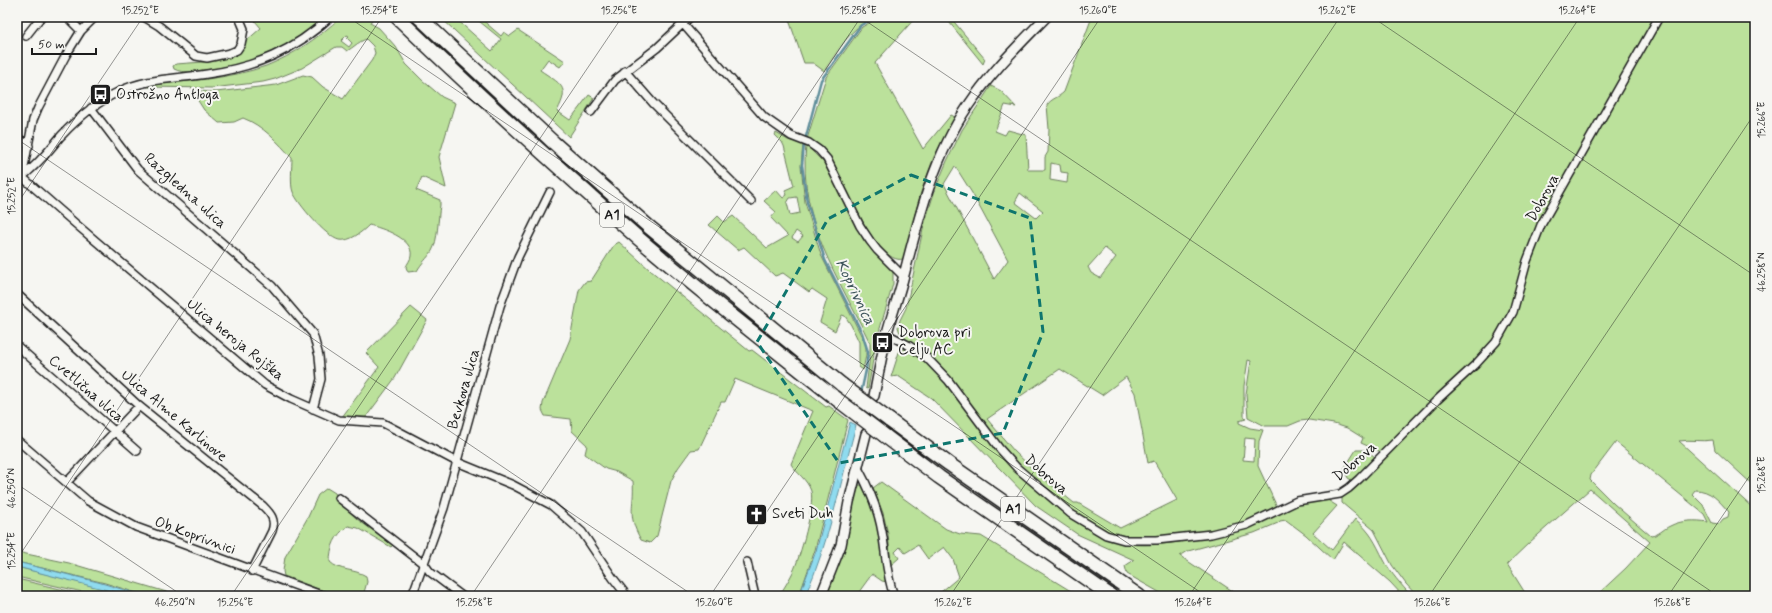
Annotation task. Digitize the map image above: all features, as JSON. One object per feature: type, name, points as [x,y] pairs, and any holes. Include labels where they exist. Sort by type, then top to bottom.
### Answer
[{"type":"highway","name":"A1","points":[[397,17],[544,154],[639,238],[734,317],[838,400],[945,482],[1111,596]]},
{"type":"highway","name":"A1","points":[[419,17],[554,143],[649,227],[842,385],[949,464],[1139,596]]},
{"type":"street","points":[[26,36],[41,17]]},
{"type":"street","points":[[67,17],[82,31]]},
{"type":"street","points":[[20,179],[29,146],[33,120],[38,108],[66,55],[82,31],[95,17]]},
{"type":"street","points":[[144,17],[159,26],[196,56],[207,58],[237,50],[241,44],[244,29],[238,17]]},
{"type":"street","points":[[20,179],[42,159],[62,135],[91,108],[119,91],[144,83],[176,76],[206,74],[259,63],[289,49],[314,32],[330,17]]},
{"type":"street","points":[[591,112],[614,80],[657,48],[690,17]]},
{"type":"street","points":[[874,396],[887,334],[904,277],[913,236],[925,199],[949,139],[968,107],[990,76],[1046,17]]},
{"type":"street","name":"Dobrova","points":[[887,334],[908,345],[932,364],[948,380],[999,448],[1017,468],[1071,514],[1106,534],[1124,540],[1157,540],[1210,534],[1247,525],[1298,502],[1340,494],[1349,488],[1370,468],[1437,400],[1476,364],[1496,342],[1513,312],[1527,261],[1541,225],[1659,17]]},
{"type":"street","points":[[683,24],[764,117],[791,136],[809,143],[828,159],[860,226],[877,250],[904,277]]},
{"type":"street","points":[[625,71],[654,103],[751,201]]},
{"type":"street","name":"Razgledna ulica","points":[[91,108],[138,170],[272,286],[313,334],[319,356],[321,379],[313,409]]},
{"type":"street","points":[[17,137],[29,146]]},
{"type":"street","name":"Ulica heroja Rojška","points":[[20,179],[265,385],[339,420],[383,423],[457,462],[513,485],[551,505],[582,532],[627,596]]},
{"type":"street","name":"Bevkova ulica","points":[[412,596],[425,565],[444,508],[500,306],[518,257],[550,192]]},
{"type":"street","name":"Ulica Alme Karlinove","points":[[17,294],[139,406],[270,513],[275,524],[252,571]]},
{"type":"street","name":"Cvetlična ulica","points":[[17,346],[137,451]]},
{"type":"street","points":[[67,482],[139,406]]},
{"type":"street","points":[[821,596],[841,545],[849,502],[866,434]]},
{"type":"street","name":"Ob Koprivnici","points":[[17,440],[88,501],[136,527],[252,571],[324,596]]},
{"type":"street","points":[[858,468],[872,494],[878,512],[890,586],[894,596]]},
{"type":"street","points":[[339,498],[462,596]]},
{"type":"street","points":[[746,562],[755,596]]},
{"type":"highlighted area","points":[[911,175],[1030,218],[1043,332],[1003,433],[839,463],[757,342],[828,219]]},
{"type":"green space","points":[[258,17],[324,17],[296,39],[254,60],[222,67],[185,72],[174,69],[173,66],[176,64],[203,62],[232,55],[261,28],[255,21]]},
{"type":"green space","points":[[341,17],[373,17],[370,23],[379,28],[396,47],[406,64],[442,97],[455,103],[439,157],[446,188],[422,177],[416,190],[440,200],[436,241],[432,251],[417,271],[408,272],[406,267],[411,256],[411,250],[402,239],[388,231],[369,225],[356,236],[343,240],[333,238],[306,212],[293,192],[291,180],[292,158],[282,146],[257,125],[243,118],[234,122],[219,123],[204,110],[195,96],[196,92],[199,91],[216,92],[276,85],[303,75],[312,77],[323,87],[343,99],[372,60],[375,53],[373,46],[366,39],[347,51],[342,47],[336,47],[302,68],[275,79],[263,82],[212,88],[147,87],[148,85],[223,77],[266,66],[296,51]],"holes":[[[347,35],[349,36],[347,38],[352,43],[349,47],[341,41]]]},
{"type":"green space","points":[[440,17],[454,17],[492,51],[501,39],[474,17],[479,17],[501,36],[504,32],[510,36],[518,30],[565,61],[560,67],[548,59],[540,70],[561,86],[563,96],[557,111],[570,120],[589,95],[594,98],[569,137]]},
{"type":"green space","points":[[788,17],[873,17],[851,33],[824,71],[813,63],[804,63]]},
{"type":"green space","points":[[879,17],[916,17],[875,63],[923,149],[951,115],[955,117],[934,157],[921,192],[903,259],[893,257],[882,249],[871,235],[861,218],[831,158],[825,150],[807,139],[826,77],[862,27]]},
{"type":"green space","points":[[945,17],[950,17],[985,59],[983,64]]},
{"type":"green space","points":[[1092,17],[1755,17],[1755,487],[1715,450],[1713,440],[1679,441],[1755,510],[1755,596],[1596,596],[1626,568],[1650,542],[1590,489],[1507,564],[1527,596],[1417,596],[1392,565],[1374,530],[1342,503],[1342,495],[1349,492],[1353,487],[1353,481],[1348,478],[1344,469],[1356,450],[1366,450],[1375,457],[1391,452],[1445,395],[1460,375],[1428,403],[1381,452],[1361,443],[1363,438],[1347,428],[1334,424],[1309,420],[1300,421],[1288,426],[1265,426],[1248,417],[1246,394],[1251,361],[1248,360],[1244,386],[1244,416],[1246,419],[1239,421],[1239,423],[1250,428],[1263,430],[1259,441],[1258,466],[1278,509],[1252,520],[1225,528],[1167,537],[1133,538],[1117,535],[1104,530],[1075,514],[1028,474],[1007,452],[946,374],[929,356],[905,338],[900,333],[898,327],[906,308],[924,225],[935,190],[962,130],[991,86],[1001,91],[1016,107],[1005,105],[995,131],[1005,135],[1008,130],[1026,135],[1028,170],[1045,170],[1045,157],[1048,152],[1049,129],[1047,105],[1064,92]],"holes":[[[1051,163],[1060,165],[1061,172],[1068,173],[1067,183],[1050,180]],[[955,166],[972,193],[1008,260],[994,279],[944,184]],[[1020,193],[1043,211],[1036,218],[1015,202]],[[1105,248],[1116,257],[1100,278],[1091,273],[1088,267]],[[1060,369],[1102,395],[1126,377],[1135,393],[1148,463],[1154,461],[1177,500],[1120,528],[1078,503],[1074,503],[1038,474],[1014,451],[987,419]],[[1245,438],[1255,439],[1254,461],[1243,460]],[[1616,442],[1704,514],[1708,522],[1694,521],[1674,524],[1651,536],[1614,504],[1590,480],[1591,475]],[[1695,490],[1701,490],[1714,497],[1729,512],[1728,517],[1723,519],[1719,524],[1712,523],[1703,505],[1692,494]]]},
{"type":"green space","points":[[776,133],[788,140],[803,144],[801,166],[805,202],[821,255],[866,345],[863,370],[859,367],[859,342],[845,316],[842,315],[835,331],[820,322],[827,299],[812,289],[809,292],[783,273],[775,276],[744,247],[738,250],[709,225],[718,216],[724,222],[733,216],[767,248],[788,236],[771,218],[776,212],[764,201],[776,190],[783,198],[787,195],[785,190],[794,186],[784,146],[775,135]],"holes":[[[797,197],[800,213],[790,215],[787,203],[790,198]],[[796,231],[803,236],[798,242],[792,238]]]},
{"type":"green space","points":[[806,145],[824,163],[864,241],[893,272],[893,284],[876,342],[868,389],[866,388],[870,343],[834,272],[823,248],[815,224],[808,199],[805,173]]},
{"type":"green space","points":[[619,242],[650,270],[749,351],[752,350],[826,407],[829,406],[848,420],[815,550],[799,596],[779,596],[796,565],[809,519],[812,498],[811,491],[807,483],[791,464],[813,411],[735,379],[725,402],[721,402],[699,449],[691,450],[671,481],[657,536],[650,543],[641,540],[636,531],[632,517],[633,481],[617,472],[606,469],[585,454],[587,445],[572,431],[571,419],[545,416],[542,410],[543,403],[570,339],[579,290],[585,282],[591,281],[614,245]]},
{"type":"green space","points":[[411,307],[427,320],[395,378],[366,417],[342,417],[379,367],[366,353]]},
{"type":"green space","points":[[900,349],[912,352],[943,380],[1018,474],[1072,519],[1101,536],[1124,543],[1137,545],[1184,541],[1245,529],[1297,505],[1326,499],[1337,506],[1313,533],[1332,550],[1355,519],[1369,533],[1396,579],[1411,596],[1403,596],[1390,582],[1344,542],[1333,560],[1306,535],[1286,520],[1280,521],[1254,533],[1188,551],[1180,556],[1240,596],[1166,596],[1127,574],[1125,566],[1134,560],[1077,534],[1036,506],[931,398],[898,376],[891,377]]},
{"type":"green space","points":[[881,482],[946,529],[960,534],[981,536],[1079,596],[936,596],[959,577],[953,559],[944,547],[928,559],[918,545],[905,553],[900,547],[895,552],[899,558],[891,565],[888,534],[883,513],[873,488]]},
{"type":"green space","points":[[859,485],[863,485],[876,518],[887,582],[882,581],[872,574],[856,596],[826,596],[845,545]]},
{"type":"green space","points":[[327,488],[335,493],[339,502],[357,519],[393,545],[391,547],[358,528],[348,526],[340,533],[334,542],[330,562],[342,569],[357,572],[366,576],[367,582],[363,596],[337,596],[284,576],[283,571],[285,557],[308,517],[318,495]]},
{"type":"green space","points":[[17,552],[69,563],[180,596],[146,596],[105,583],[17,562]]},
{"type":"green space","points":[[17,567],[130,596],[100,596],[17,577]]},
{"type":"green space","points":[[17,579],[90,596],[17,596]]},
{"type":"water","points":[[850,422],[856,425],[828,533],[805,596],[799,596],[816,551]]},
{"type":"water","points":[[17,562],[98,582],[145,596],[130,596],[17,567]]},
{"type":"waterway","name":"Koprivnica","points":[[861,393],[868,352],[862,333],[825,260],[807,202],[802,165],[804,144],[821,80],[861,25],[876,17]]},
{"type":"place","name":"Ostrožno Antloga","points":[[101,95]]},
{"type":"place","name":"Dobrova pri Celju AC","points":[[882,342]]},
{"type":"place","name":"Sveti Duh","points":[[756,514]]}]
